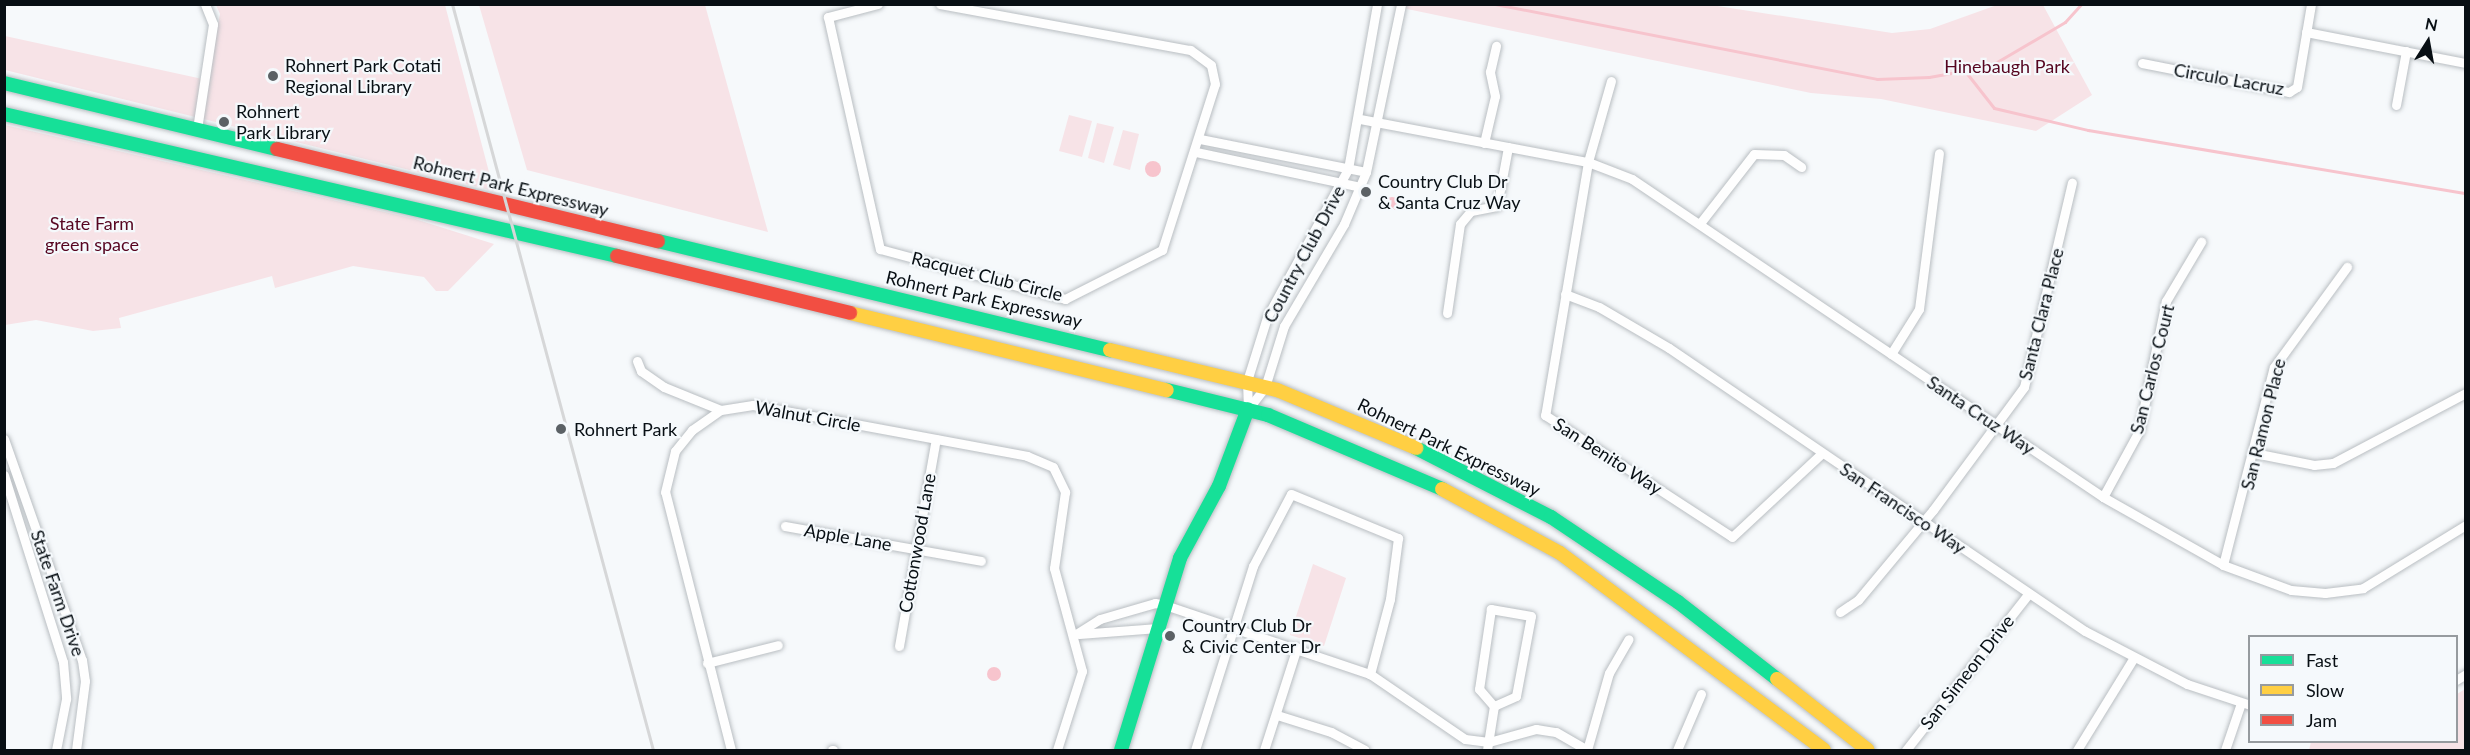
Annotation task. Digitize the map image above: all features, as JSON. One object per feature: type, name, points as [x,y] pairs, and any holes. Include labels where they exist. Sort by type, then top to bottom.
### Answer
[{"type":"main road","name":"Rohnert Park Expressway","points":[[4,83],[1265,387],[1378,428],[1551,517],[1678,602],[1868,750]]},
{"type":"main road","points":[[4,114],[439,213],[1248,409],[1425,479],[1560,553],[1824,750]]},
{"type":"main road","name":"Country Club Drive","points":[[1121,750],[1180,558],[1219,486],[1248,409]]},
{"type":"street","points":[[197,129],[213,24],[205,4]]},
{"type":"street","name":"Racquet Club Circle","points":[[878,4],[828,16],[880,249],[1065,299],[1162,250],[1196,152],[1215,84],[1211,65],[1190,50],[940,4]]},
{"type":"street","name":"Country Club Drive","points":[[1248,409],[1247,381],[1267,317],[1293,261],[1348,168],[1360,119],[1377,4]]},
{"type":"street","name":"Country Club Drive","points":[[1248,409],[1265,387],[1287,318],[1344,224],[1366,172],[1380,123],[1401,4]]},
{"type":"street","name":"Circulo Lacruz","points":[[2142,63],[2289,92],[2297,87],[2311,4]]},
{"type":"street","points":[[2306,32],[2466,63]]},
{"type":"street","points":[[1484,143],[1495,96],[1490,72],[1496,46]]},
{"type":"street","points":[[2396,105],[2406,51]]},
{"type":"street","name":"San Benito Way","points":[[1611,81],[1588,162],[1545,415],[1732,537],[1822,453]]},
{"type":"street","name":"Santa Cruz Way","points":[[1360,119],[1588,162],[1632,179],[1701,222],[1891,354],[2103,496],[2223,565],[2291,590],[2325,593],[2363,588],[2466,525]]},
{"type":"street","points":[[1200,139],[1366,172]]},
{"type":"street","points":[[1447,313],[1460,224],[1471,211],[1497,206],[1508,147]]},
{"type":"street","points":[[1196,152],[1360,187]]},
{"type":"street","points":[[1891,354],[1919,309],[1939,153]]},
{"type":"street","points":[[1701,222],[1754,154],[1784,155],[1801,167]]},
{"type":"street","name":"Santa Clara Place","points":[[1840,612],[1858,600],[1924,522],[2024,387],[2072,183]]},
{"type":"street","name":"San Carlos Court","points":[[2103,496],[2139,431],[2166,301],[2201,242]]},
{"type":"street","name":"San Ramon Place","points":[[2223,565],[2281,352],[2347,267]]},
{"type":"street","name":"San Francisco Way","points":[[1564,294],[1638,328],[2029,593],[2133,659],[2245,704]]},
{"type":"street","points":[[637,362],[641,371],[664,387],[721,410]]},
{"type":"street","points":[[2254,453],[2314,465],[2333,464],[2466,393]]},
{"type":"street","name":"Walnut Circle","points":[[731,750],[665,492],[675,451],[704,419],[721,410],[753,405],[1027,456],[1053,467],[1065,492],[1054,568],[1076,634],[1082,671],[1057,750]]},
{"type":"street","name":"State Farm Drive","points":[[4,439],[82,660],[85,681],[76,750]]},
{"type":"street","name":"Cottonwood Lane","points":[[898,646],[936,439]]},
{"type":"street","name":"State Farm Drive","points":[[4,476],[63,662],[66,699],[56,750]]},
{"type":"street","points":[[1195,750],[1232,627],[1262,545],[1291,494],[1398,538],[1390,599],[1370,674]]},
{"type":"street","name":"Apple Lane","points":[[785,526],[981,561]]},
{"type":"street","name":"San Simeon Drive","points":[[1905,750],[2029,593]]},
{"type":"street","points":[[1076,634],[1101,619],[1155,603],[1166,605],[1297,647],[1370,674],[1464,739],[1488,746],[1536,729],[1556,732],[1587,750],[1609,673],[1629,639]]},
{"type":"street","points":[[1488,746],[1494,706],[1479,689],[1491,609],[1531,615],[1516,696],[1494,706]]},
{"type":"street","points":[[1076,634],[1158,628]]},
{"type":"street","points":[[707,663],[778,645]]},
{"type":"street","points":[[1264,750],[1297,647]]},
{"type":"street","points":[[2077,750],[2133,659]]},
{"type":"street","points":[[1677,750],[1701,694]]},
{"type":"street","points":[[2226,750],[2245,704]]},
{"type":"street","points":[[1277,715],[1331,732],[1365,750]]},
{"type":"green space","points":[[216,5],[445,5],[494,191],[5,70],[5,36],[207,80],[220,14]]},
{"type":"green space","points":[[479,5],[705,5],[768,232],[527,170]]},
{"type":"green space","name":"Hinebaugh Park","points":[[1388,5],[1711,5],[1892,33],[1930,29],[1997,5],[2043,5],[2092,95],[2036,131],[1881,99],[1811,93]]},
{"type":"green space","points":[[1069,115],[1092,121],[1082,157],[1059,151]]},
{"type":"green space","points":[[1097,123],[1114,127],[1104,163],[1088,158]]},
{"type":"green space","name":"State Farm green space","points":[[5,125],[415,219],[494,244],[448,291],[436,291],[424,277],[353,266],[275,288],[272,276],[119,318],[121,328],[93,331],[36,320],[5,325]]},
{"type":"green space","points":[[1123,130],[1139,134],[1130,170],[1113,165]]},
{"type":"green space","points":[[1313,564],[1346,578],[1324,646],[1290,635]]},
{"type":"green space","points":[[2465,689],[2465,750],[2309,750],[2311,743],[2458,743],[2458,693]]},
{"type":"shaded area","points":[[1153,161],[1161,169],[1153,177],[1145,169]]},
{"type":"shaded area","points":[[1389,197],[1395,197],[1399,204],[1395,211],[1389,211],[1385,207],[1385,201]]},
{"type":"shaded area","points":[[991,667],[997,667],[1001,674],[997,681],[991,681],[987,677],[987,671]]},
{"type":"waterway","points":[[1495,4],[1877,79],[1929,77],[1990,66],[2065,22],[2081,4]]},
{"type":"waterway","points":[[1965,71],[1994,108],[2088,130],[2466,193]]},
{"type":"railway","points":[[452,4],[653,750]]},
{"type":"traffic: fast","points":[[4,83],[277,149]]},
{"type":"traffic: fast","points":[[4,114],[617,256]]},
{"type":"traffic: fast","points":[[658,241],[1110,350]]},
{"type":"traffic: fast","points":[[1167,390],[1268,415],[1442,489]]},
{"type":"traffic: fast","points":[[1121,750],[1180,558],[1219,486],[1248,409]]},
{"type":"traffic: fast","points":[[1416,448],[1551,517],[1678,602],[1777,679]]},
{"type":"traffic: slow","points":[[850,313],[1167,390]]},
{"type":"traffic: slow","points":[[1110,350],[1277,390],[1416,448]]},
{"type":"traffic: slow","points":[[1442,489],[1560,553],[1824,750]]},
{"type":"traffic: slow","points":[[1777,679],[1868,750]]},
{"type":"traffic: jam","points":[[277,149],[658,241]]},
{"type":"traffic: jam","points":[[617,256],[850,313]]},
{"type":"place","name":"Rohnert Park Cotati Regional Library","points":[[273,76]]},
{"type":"place","name":"Rohnert Park Library","points":[[224,122]]},
{"type":"place","name":"Country Club Dr & Santa Cruz Way","points":[[1366,192]]},
{"type":"place","name":"Rohnert Park","points":[[561,429]]},
{"type":"place","name":"Country Club Dr & Civic Center Dr","points":[[1170,636]]}]
